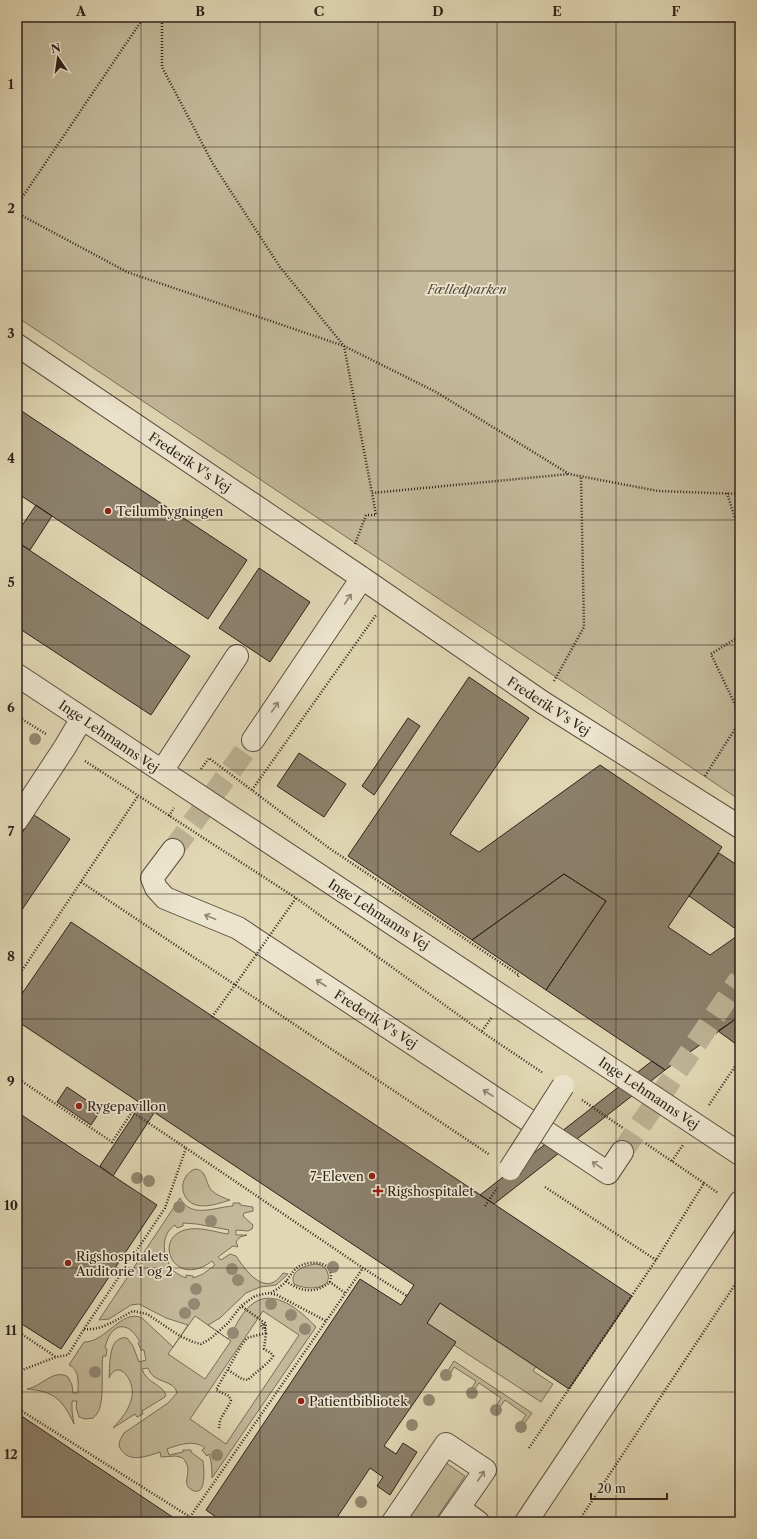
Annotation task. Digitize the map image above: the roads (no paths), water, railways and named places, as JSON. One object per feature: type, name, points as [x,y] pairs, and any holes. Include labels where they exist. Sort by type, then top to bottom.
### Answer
[{"type":"street","name":"Frederik V's Vej","points":[[17,345],[354,572],[542,702],[740,827]]},
{"type":"street","points":[[253,740],[354,572]]},
{"type":"street","points":[[162,771],[237,656]]},
{"type":"street","name":"Inge Lehmanns Vej","points":[[17,675],[740,1154]]},
{"type":"street","points":[[17,820],[65,747],[82,718]]},
{"type":"street","name":"Frederik V's Vej","points":[[173,850],[152,878],[156,888],[165,898],[238,928],[608,1173],[622,1152]]},
{"type":"street","points":[[510,1169],[562,1086]]},
{"type":"street","points":[[526,1522],[730,1198]]},
{"type":"street","points":[[393,1522],[446,1444],[485,1470],[454,1515],[478,1522]]},
{"type":"tunnel","points":[[173,850],[253,740]]},
{"type":"tunnel","points":[[622,1152],[740,979]]},
{"type":"place","name":"Teilumbygningen","points":[[108,511]]},
{"type":"place","name":"Rygepavillon","points":[[79,1106]]},
{"type":"place","name":"7-Eleven","points":[[372,1176]]},
{"type":"place","name":"Rigshospitalet","points":[[378,1191]]},
{"type":"place","name":"Rigshospitalets Auditorie 1 og 2","points":[[68,1263]]},
{"type":"place","name":"Patientbibliotek","points":[[301,1401]]},
{"type":"park label","name":"Fælledparken","points":[[467,289]]}]
